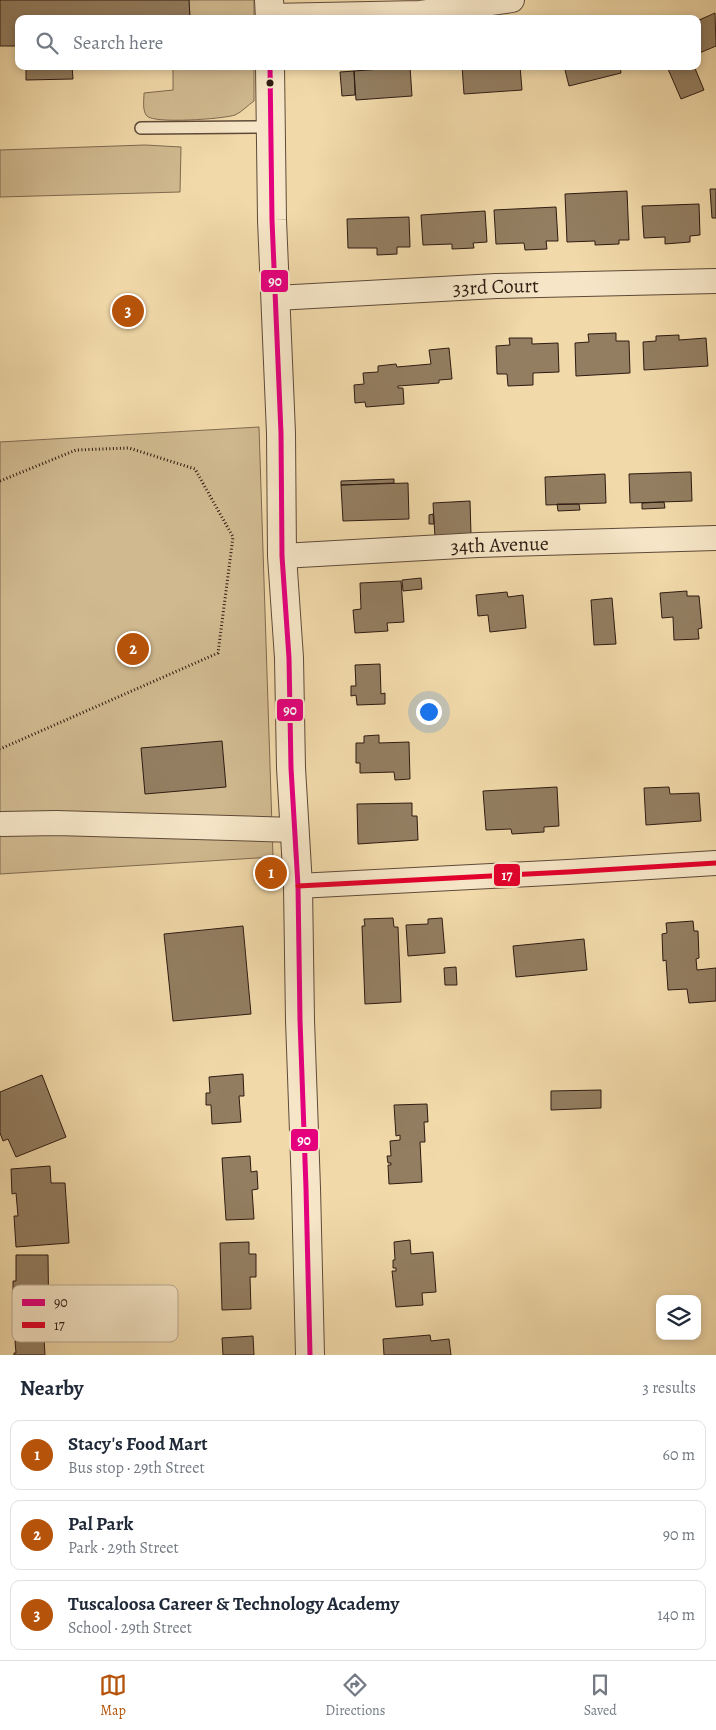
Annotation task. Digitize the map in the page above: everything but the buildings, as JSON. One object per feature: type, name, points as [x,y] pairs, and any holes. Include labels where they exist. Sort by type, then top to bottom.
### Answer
[{"type":"street","points":[[270,12],[420,13],[512,0]]},
{"type":"street","points":[[270,70],[270,128],[281,433],[282,556],[289,658],[291,768],[298,886],[310,1355]]},
{"type":"street","name":"33rd Court","points":[[276,298],[496,286],[716,281]]},
{"type":"street","name":"34th Avenue","points":[[282,556],[478,545],[716,538]]},
{"type":"street","points":[[2,824],[56,822],[295,830]]},
{"type":"street","points":[[298,886],[716,862]]},
{"type":"lane","points":[[140,128],[270,128]]},
{"type":"path","points":[[0,481],[76,450],[129,448],[195,469],[232,537],[218,653],[0,749]]},
{"type":"shaded area","points":[[189,0],[254,0],[254,15],[190,15]]},
{"type":"shaded area","points":[[173,70],[254,70],[254,101],[238,114],[228,117],[162,120],[145,114],[144,93],[173,90]]},
{"type":"shaded area","points":[[145,145],[181,147],[180,192],[0,197],[0,150]]},
{"type":"shaded area","points":[[259,427],[273,857],[0,874],[0,442]]},
{"type":"transit line","name":"90","points":[[270,70],[272,220],[281,433],[282,556],[289,658],[291,768],[298,886],[310,1355]]},
{"type":"transit line","name":"17","points":[[298,886],[716,863]]},
{"type":"place","name":"Tuscaloosa Career & Technology Academy","points":[[128,311]]},
{"type":"place","name":"Pal Park","points":[[133,649]]},
{"type":"place","name":"Stacy's Food Mart","points":[[271,873]]}]
